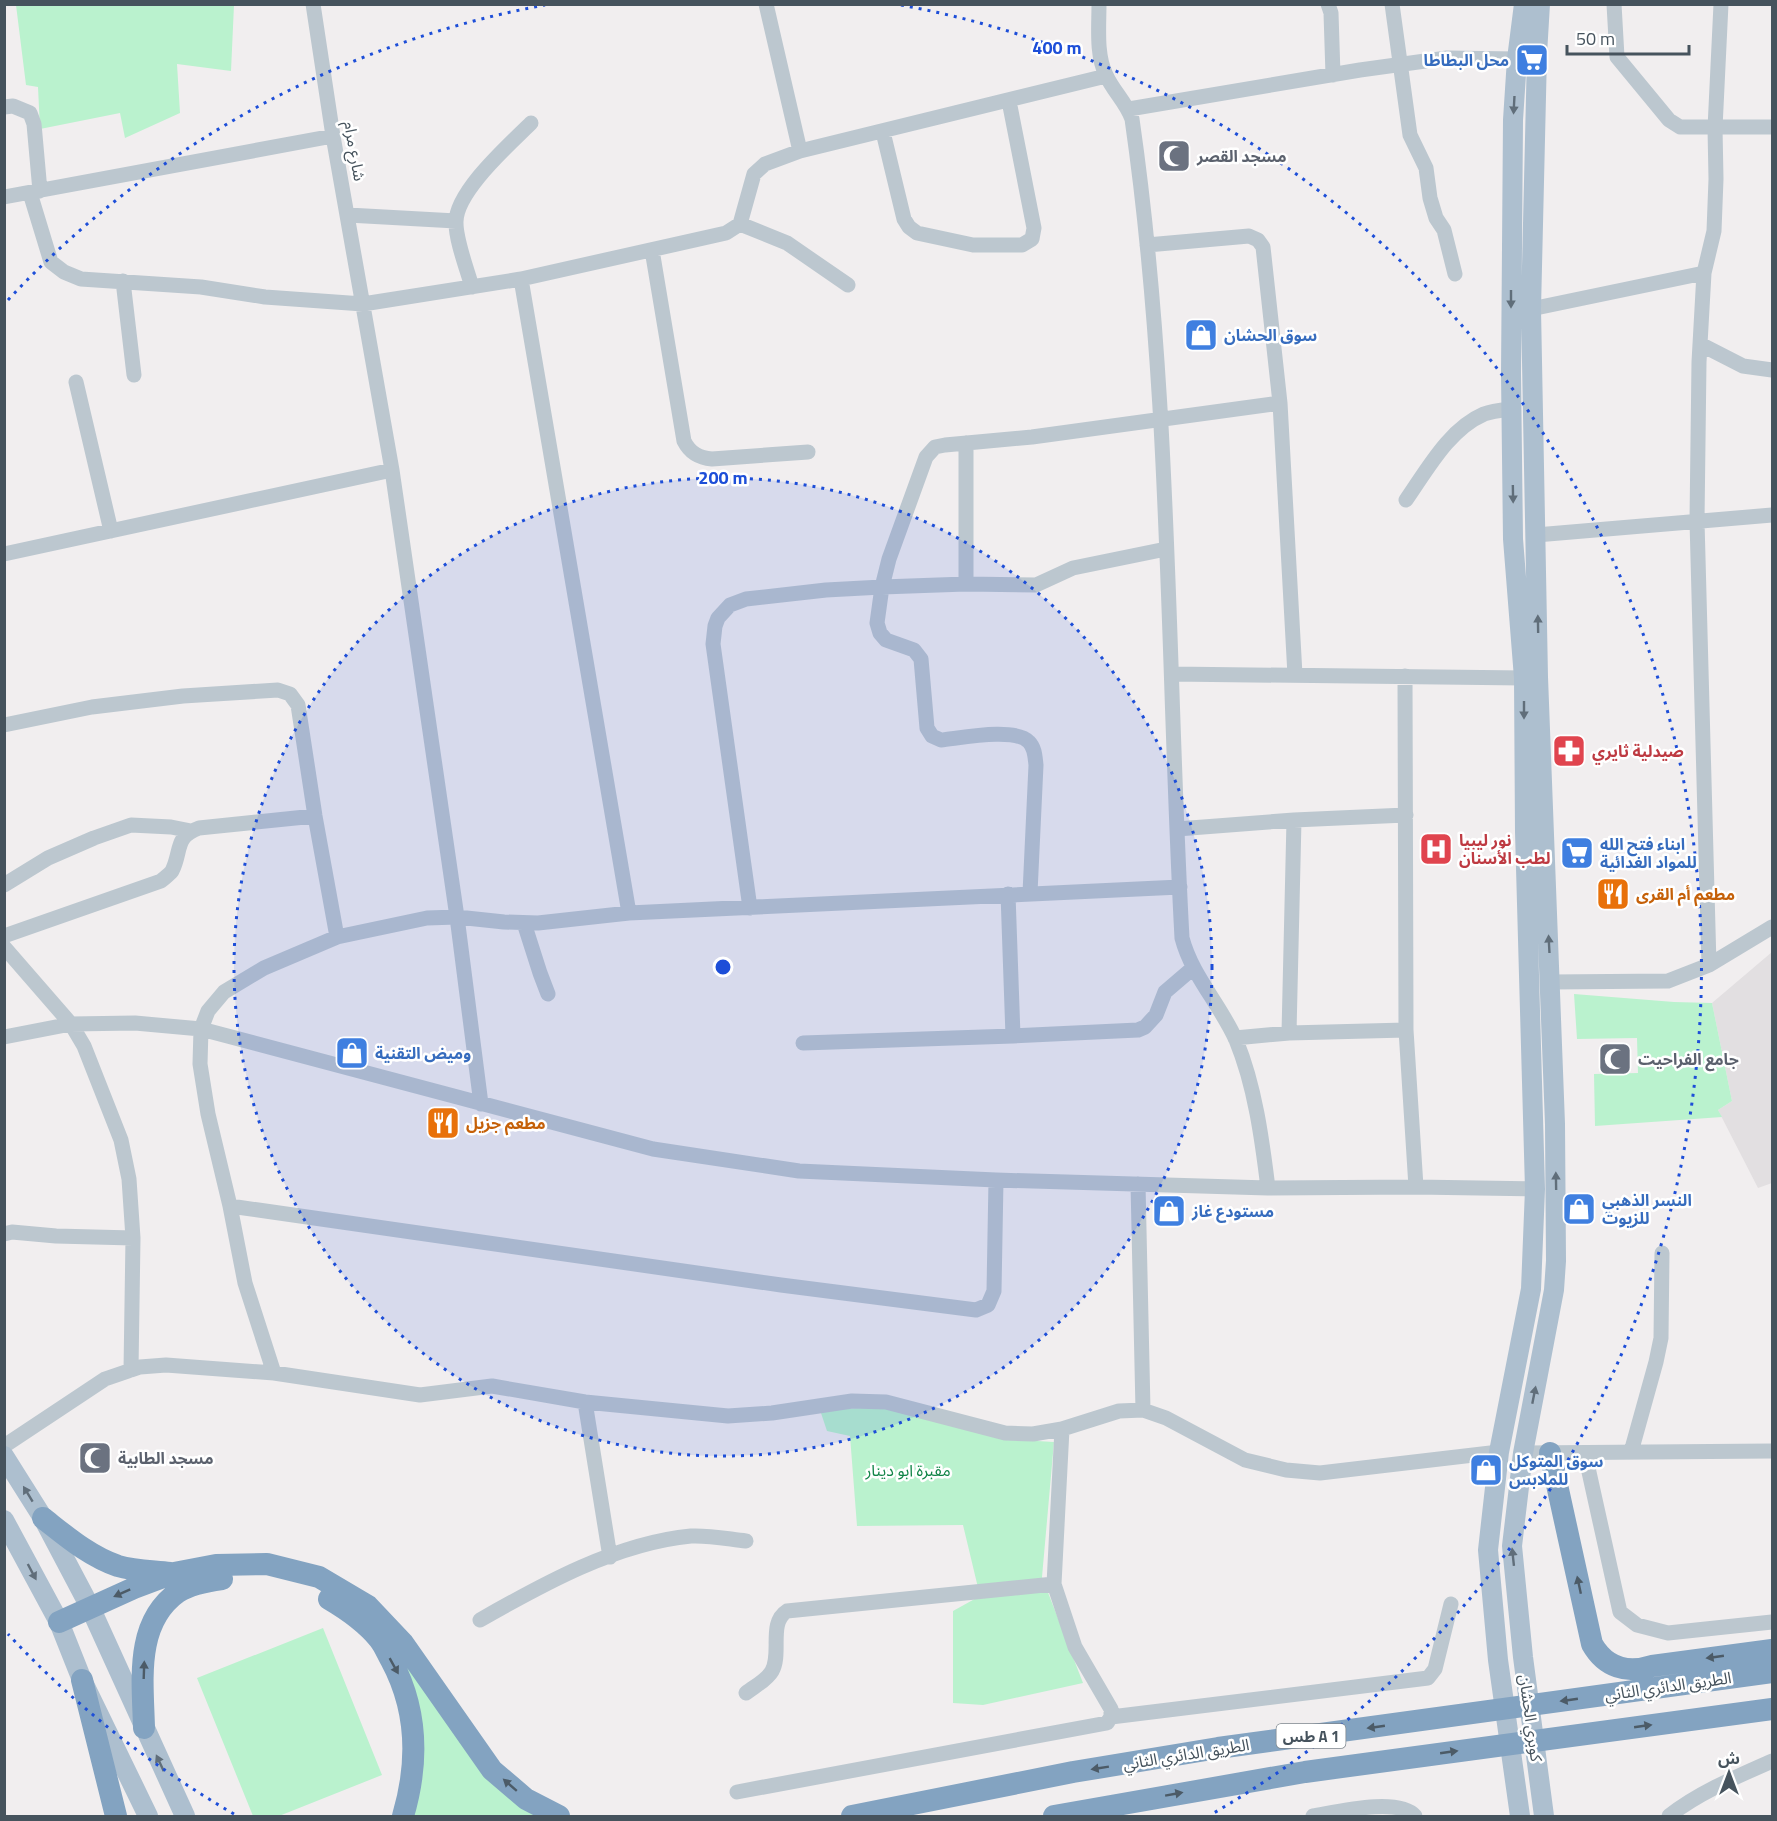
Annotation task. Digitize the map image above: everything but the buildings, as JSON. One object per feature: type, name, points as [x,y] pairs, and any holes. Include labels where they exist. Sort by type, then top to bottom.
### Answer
[{"type":"highway","points":[[1550,1453],[1592,1644],[1605,1661],[1614,1666],[1633,1670],[1773,1650]]},
{"type":"highway","points":[[43,1518],[81,1548],[104,1560],[120,1566],[174,1573]]},
{"type":"highway","points":[[58,1622],[174,1573],[216,1565],[267,1564],[319,1577],[368,1606],[403,1643],[492,1770],[526,1799],[559,1816]]},
{"type":"highway","points":[[144,1728],[143,1671],[146,1638],[159,1611],[179,1592],[200,1583],[229,1577],[266,1578],[309,1587],[346,1609],[380,1640],[402,1681],[411,1712],[414,1751],[411,1790],[403,1816]]},
{"type":"highway","name":"الطريق الدائري الثاني","points":[[852,1816],[1073,1772],[1218,1748],[1773,1672]]},
{"type":"highway","points":[[82,1680],[116,1816]]},
{"type":"highway","name":"طس A 1","points":[[1054,1816],[1305,1772],[1773,1709]]},
{"type":"main road","points":[[1524,4],[1517,59],[1514,120],[1512,409],[1514,539],[1534,832]]},
{"type":"main road","points":[[1520,1816],[1498,1660],[1488,1550],[1499,1452],[1531,1289],[1535,1189],[1536,535],[1531,309],[1540,4]]},
{"type":"main road","name":"كوبري الحشان","points":[[1534,832],[1551,982],[1556,1261],[1554,1290],[1523,1453],[1512,1546],[1523,1657],[1544,1816]]},
{"type":"main road","points":[[4,1456],[43,1518],[90,1608],[185,1816]]},
{"type":"main road","points":[[4,1520],[58,1622],[82,1680],[148,1816]]},
{"type":"street","name":"شارع مرام","points":[[313,4],[333,136],[392,470],[457,917],[481,1104]]},
{"type":"street","points":[[766,4],[800,151]]},
{"type":"street","points":[[1099,4],[1100,58],[1106,76],[1128,109],[1134,131],[1147,246],[1161,420],[1182,938],[1193,968],[1235,1038],[1255,1105],[1268,1188]]},
{"type":"street","points":[[1328,4],[1331,13],[1333,75]]},
{"type":"street","points":[[1392,4],[1410,135],[1426,168],[1430,198],[1436,218],[1444,230],[1455,274]]},
{"type":"street","points":[[1614,4],[1617,57],[1669,120],[1680,126],[1773,127]]},
{"type":"street","points":[[1708,964],[1697,521],[1700,344],[1704,273],[1714,231],[1715,128],[1721,4]]},
{"type":"street","points":[[1128,109],[1447,58],[1517,59]]},
{"type":"street","points":[[4,107],[14,106],[30,113],[34,124],[35,192],[51,262],[64,272],[81,279],[201,287],[265,297],[363,304],[521,279],[726,233],[740,224],[754,174],[765,164],[800,151],[1106,76]]},
{"type":"street","points":[[883,132],[904,219],[909,227],[917,233],[973,245],[1022,245],[1032,239],[1034,228],[1009,101]]},
{"type":"street","points":[[472,287],[456,221],[460,204],[480,175],[531,123]]},
{"type":"street","points":[[4,197],[333,136]]},
{"type":"street","points":[[348,215],[456,221]]},
{"type":"street","points":[[740,224],[787,243],[848,285]]},
{"type":"street","points":[[1147,246],[1249,236],[1258,240],[1263,247],[1280,403],[1295,675]]},
{"type":"street","points":[[652,250],[684,441],[687,447],[698,456],[712,459],[808,452]]},
{"type":"street","points":[[1531,309],[1704,273]]},
{"type":"street","points":[[521,279],[629,913]]},
{"type":"street","points":[[123,281],[134,375]]},
{"type":"street","points":[[1700,344],[1743,366],[1773,370]]},
{"type":"street","points":[[76,382],[111,531]]},
{"type":"street","points":[[1030,893],[1036,782],[1034,751],[1028,741],[1010,734],[940,740],[932,736],[927,728],[921,659],[914,650],[886,640],[878,628],[882,587],[889,559],[928,454],[940,446],[1032,437],[1280,403]]},
{"type":"street","points":[[1406,500],[1448,442],[1469,423],[1486,413],[1512,409]]},
{"type":"street","points":[[966,443],[966,584]]},
{"type":"street","points":[[4,554],[392,470]]},
{"type":"street","points":[[1536,535],[1773,515]]},
{"type":"street","points":[[750,908],[713,644],[714,626],[730,605],[746,599],[826,590],[966,584],[1036,585],[1073,568],[1167,549]]},
{"type":"street","points":[[1172,674],[1524,678]]},
{"type":"street","points":[[1405,676],[1406,1030],[1416,1186]]},
{"type":"street","points":[[4,725],[103,706],[183,696],[278,690],[290,694],[298,705],[337,937]]},
{"type":"street","points":[[1177,829],[1294,820],[1406,815]]},
{"type":"street","points":[[4,936],[161,881],[171,872],[181,840],[191,831],[200,828],[315,816]]},
{"type":"street","points":[[1289,1033],[1294,820]]},
{"type":"street","points":[[4,885],[48,858],[131,825],[171,827],[191,831]]},
{"type":"street","points":[[274,1373],[245,1283],[230,1206],[208,1114],[200,1064],[201,1029],[208,1011],[224,992],[264,968],[337,937],[427,918],[457,917],[524,923],[555,922],[629,913],[1180,886]]},
{"type":"street","points":[[1008,894],[1013,1036]]},
{"type":"street","points":[[524,923],[548,994]]},
{"type":"street","points":[[1551,982],[1668,981],[1708,964],[1773,927]]},
{"type":"street","points":[[4,947],[71,1024],[84,1046],[121,1140],[129,1179],[133,1238],[131,1370]]},
{"type":"street","points":[[803,1043],[1138,1030],[1145,1027],[1156,1015],[1165,992],[1193,968]]},
{"type":"street","points":[[4,1036],[71,1024],[135,1023],[201,1029],[652,1149],[799,1171],[996,1180],[1268,1188],[1416,1186],[1535,1189]]},
{"type":"street","points":[[1235,1038],[1289,1033],[1406,1030]]},
{"type":"street","points":[[230,1206],[781,1285],[975,1310],[988,1305],[994,1292],[996,1180]]},
{"type":"street","points":[[1138,1184],[1143,1410]]},
{"type":"street","points":[[4,1234],[12,1232],[56,1236],[133,1238]]},
{"type":"street","points":[[1631,1452],[1656,1362],[1660,1338],[1662,1253]]},
{"type":"street","points":[[4,1446],[93,1385],[116,1374],[166,1365],[274,1373],[420,1395],[492,1386],[585,1402],[728,1416],[772,1413],[852,1401],[886,1402],[1005,1433],[1033,1434],[1062,1429],[1119,1411],[1143,1410],[1166,1418],[1245,1460],[1286,1470],[1320,1473],[1499,1452]]},
{"type":"street","points":[[585,1402],[610,1557]]},
{"type":"street","points":[[737,1792],[1107,1723],[1111,1717],[1111,1709],[1075,1647],[1054,1584],[1062,1429]]},
{"type":"street","points":[[1523,1453],[1773,1451]]},
{"type":"street","points":[[1585,1454],[1620,1612],[1637,1625],[1668,1633],[1773,1622]]},
{"type":"street","points":[[480,1620],[544,1583],[650,1543],[693,1536],[746,1540]]},
{"type":"street","points":[[746,1693],[767,1678],[772,1671],[776,1661],[778,1623],[781,1615],[787,1611],[1054,1584]]},
{"type":"street","points":[[1111,1717],[1428,1678],[1435,1669],[1450,1604]]},
{"type":"street","points":[[1676,1814],[1773,1761]]},
{"type":"street","points":[[1313,1816],[1393,1806],[1411,1811],[1415,1816]]},
{"type":"shaded area","points":[[1772,952],[1772,1183],[1758,1188],[1718,1110],[1732,1101],[1712,1003]]},
{"type":"green space","points":[[16,5],[234,5],[231,71],[177,64],[180,113],[125,138],[120,113],[40,129],[38,87],[26,85]]},
{"type":"green space","points":[[1574,994],[1712,1003],[1732,1101],[1718,1110],[1722,1117],[1595,1126],[1594,1074],[1638,1073],[1637,1038],[1577,1039]]},
{"type":"green space","name":"مقبرة ابو دينار","points":[[883,1407],[1005,1439],[1054,1442],[1042,1577],[1083,1683],[983,1705],[953,1703],[953,1611],[980,1596],[963,1525],[857,1526],[850,1436],[827,1431],[820,1410]]},
{"type":"green space","points":[[323,1628],[382,1775],[279,1816],[253,1816],[197,1678]]},
{"type":"green space","points":[[403,1643],[492,1770],[559,1816],[405,1816]]},
{"type":"place","name":"محل البطاطا","points":[[1532,60]]},
{"type":"place","name":"مسجد القصر","points":[[1174,156]]},
{"type":"place","name":"سوق الحشان","points":[[1201,335]]},
{"type":"place","name":"صيدلية ثايري","points":[[1569,751]]},
{"type":"place","name":"نور ليبيا لطب الأسنان","points":[[1436,849]]},
{"type":"place","name":"ابناء فتح الله للمواد الغدائية","points":[[1577,853]]},
{"type":"place","name":"مطعم أم القرى","points":[[1613,894]]},
{"type":"place","name":"وميض التقنية","points":[[352,1053]]},
{"type":"place","name":"جامع الفراحيت","points":[[1615,1059]]},
{"type":"place","name":"مطعم جزيل","points":[[443,1123]]},
{"type":"place","name":"النسر الذهبي للزيوت","points":[[1579,1209]]},
{"type":"place","name":"مستودع غاز","points":[[1169,1211]]},
{"type":"place","name":"مسجد الطابية","points":[[95,1458]]},
{"type":"place","name":"سوق المتوكل للملابس","points":[[1486,1470]]}]
